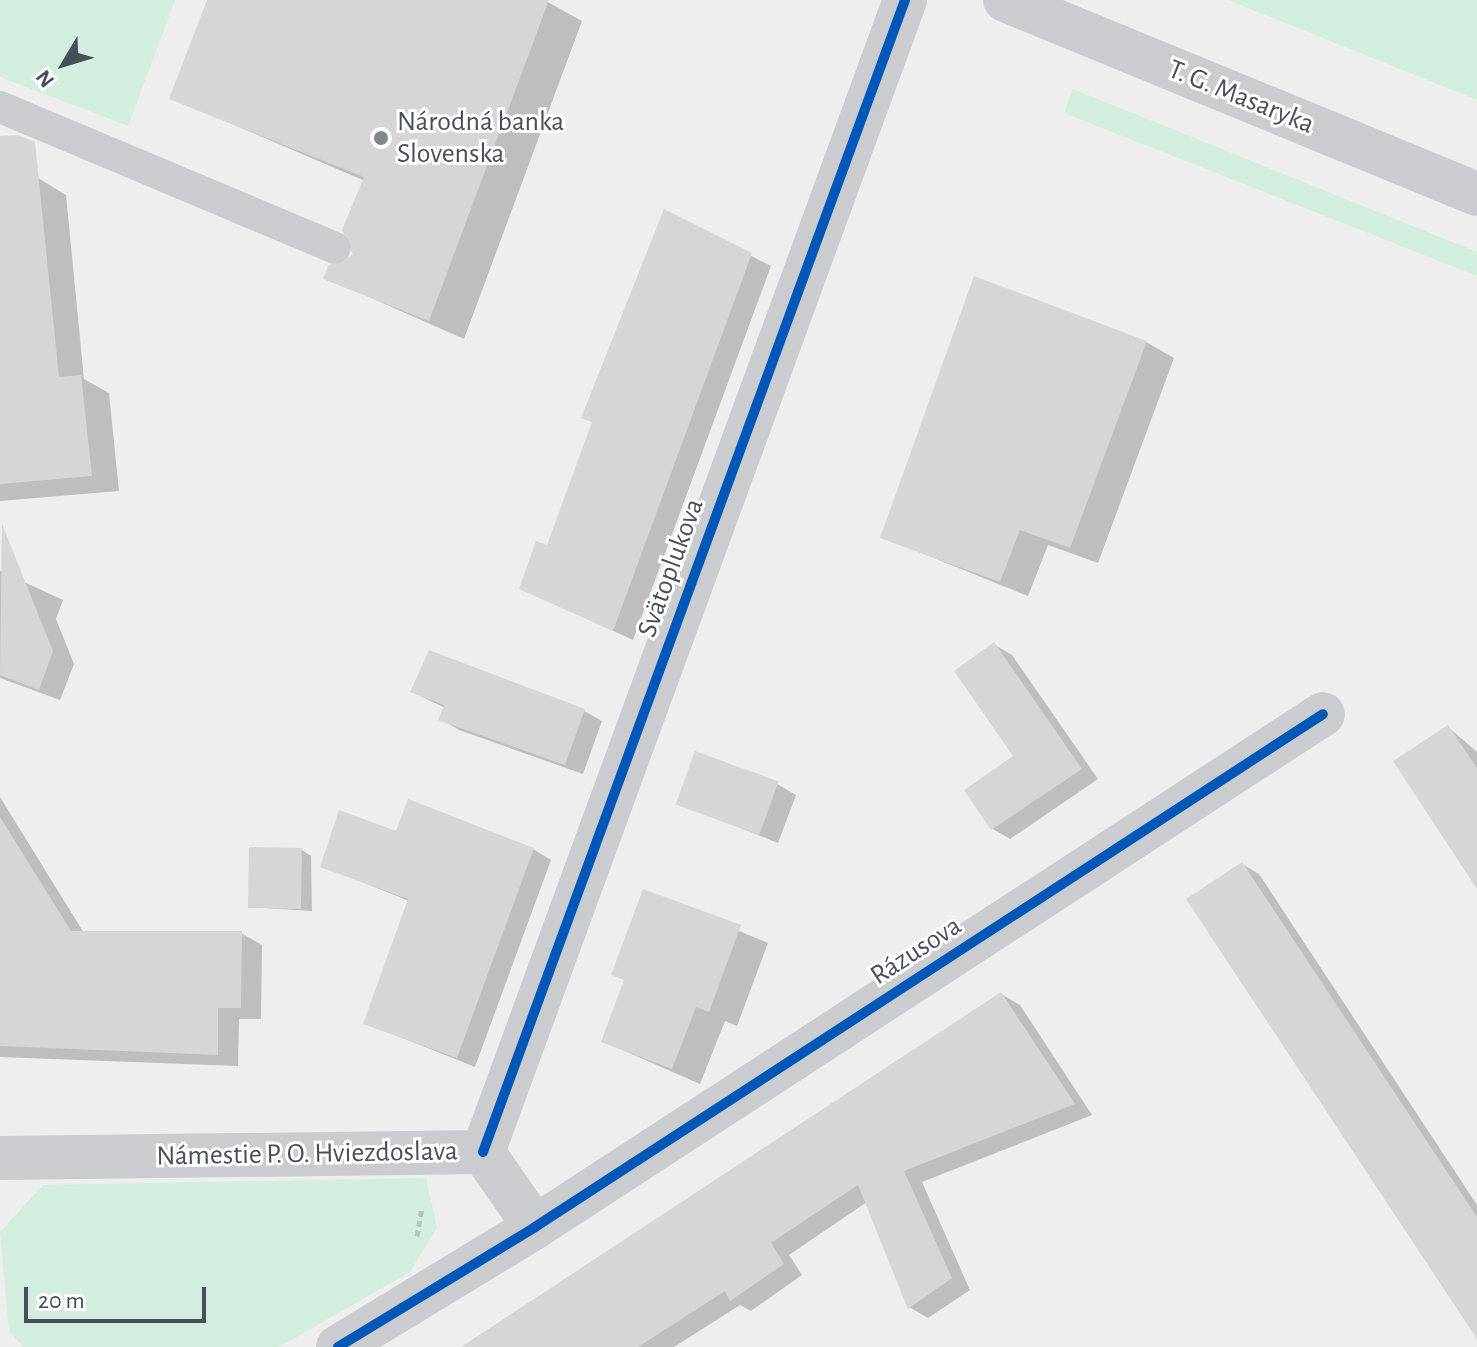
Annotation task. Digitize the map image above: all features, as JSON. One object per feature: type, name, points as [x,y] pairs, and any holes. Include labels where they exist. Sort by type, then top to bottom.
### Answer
[{"type":"street","name":"Svätoplukova","points":[[483,1152],[905,0]]},
{"type":"street","name":"T. G. Masaryka","points":[[1005,0],[1477,194]]},
{"type":"street","name":"Rázusova","points":[[535,1227],[1323,714]]},
{"type":"street","name":"Námestie P. O. Hviezdoslava","points":[[0,1158],[483,1152],[535,1227]]},
{"type":"street","points":[[338,1347],[535,1227]]},
{"type":"lane","points":[[0,107],[335,248]]},
{"type":"path","points":[[408,1305],[423,1206],[440,1153]]},
{"type":"green space","points":[[0,0],[175,0],[128,126],[0,77]]},
{"type":"green space","points":[[1228,0],[1477,0],[1477,100]]},
{"type":"green space","points":[[1073,89],[1477,252],[1477,276],[1064,113]]},
{"type":"green space","points":[[426,1178],[437,1227],[410,1272],[279,1347],[23,1347],[9,1331],[0,1232],[43,1185]]},
{"type":"building","name":"Národná banka Slovenska","points":[[207,0],[549,0],[429,321],[323,279],[328,266],[353,255],[342,230],[364,177],[169,99]]},
{"type":"building","points":[[17,135],[35,142],[59,377],[81,375],[92,476],[0,484],[0,136]]},
{"type":"building","points":[[664,209],[752,253],[613,631],[519,589],[536,541],[547,545],[592,422],[581,418]]},
{"type":"building","points":[[974,276],[1147,341],[1070,548],[1020,530],[1000,582],[880,538]]},
{"type":"building","points":[[2,524],[53,651],[39,690],[0,675]]},
{"type":"building","points":[[994,642],[1082,769],[991,830],[964,790],[1013,756],[954,671]]},
{"type":"building","points":[[429,650],[585,709],[565,765],[438,720],[444,705],[410,692]]},
{"type":"building","points":[[1448,725],[1477,768],[1477,889],[1393,761]]},
{"type":"building","points":[[695,751],[779,781],[759,835],[676,805]]},
{"type":"building","points":[[408,799],[534,848],[457,1058],[363,1024],[408,899],[320,867],[339,810],[396,831]]},
{"type":"building","points":[[0,817],[71,931],[242,931],[241,1008],[218,1008],[218,1055],[0,1046]]},
{"type":"building","points":[[249,847],[302,848],[301,909],[248,908]]},
{"type":"building","points":[[1242,862],[1477,1217],[1477,1339],[1186,899]]},
{"type":"building","points":[[643,889],[741,925],[709,1012],[696,1007],[672,1069],[601,1042],[624,980],[611,975]]},
{"type":"building","points":[[1001,992],[1075,1104],[904,1171],[952,1278],[908,1309],[858,1185],[771,1243],[784,1264],[730,1301],[725,1291],[638,1347],[461,1347]]},
{"type":"cycle path","points":[[483,1152],[905,0]]},
{"type":"cycle path","points":[[338,1347],[535,1227],[1323,714]]},
{"type":"place","name":"Národná banka Slovenska","points":[[381,138]]}]
